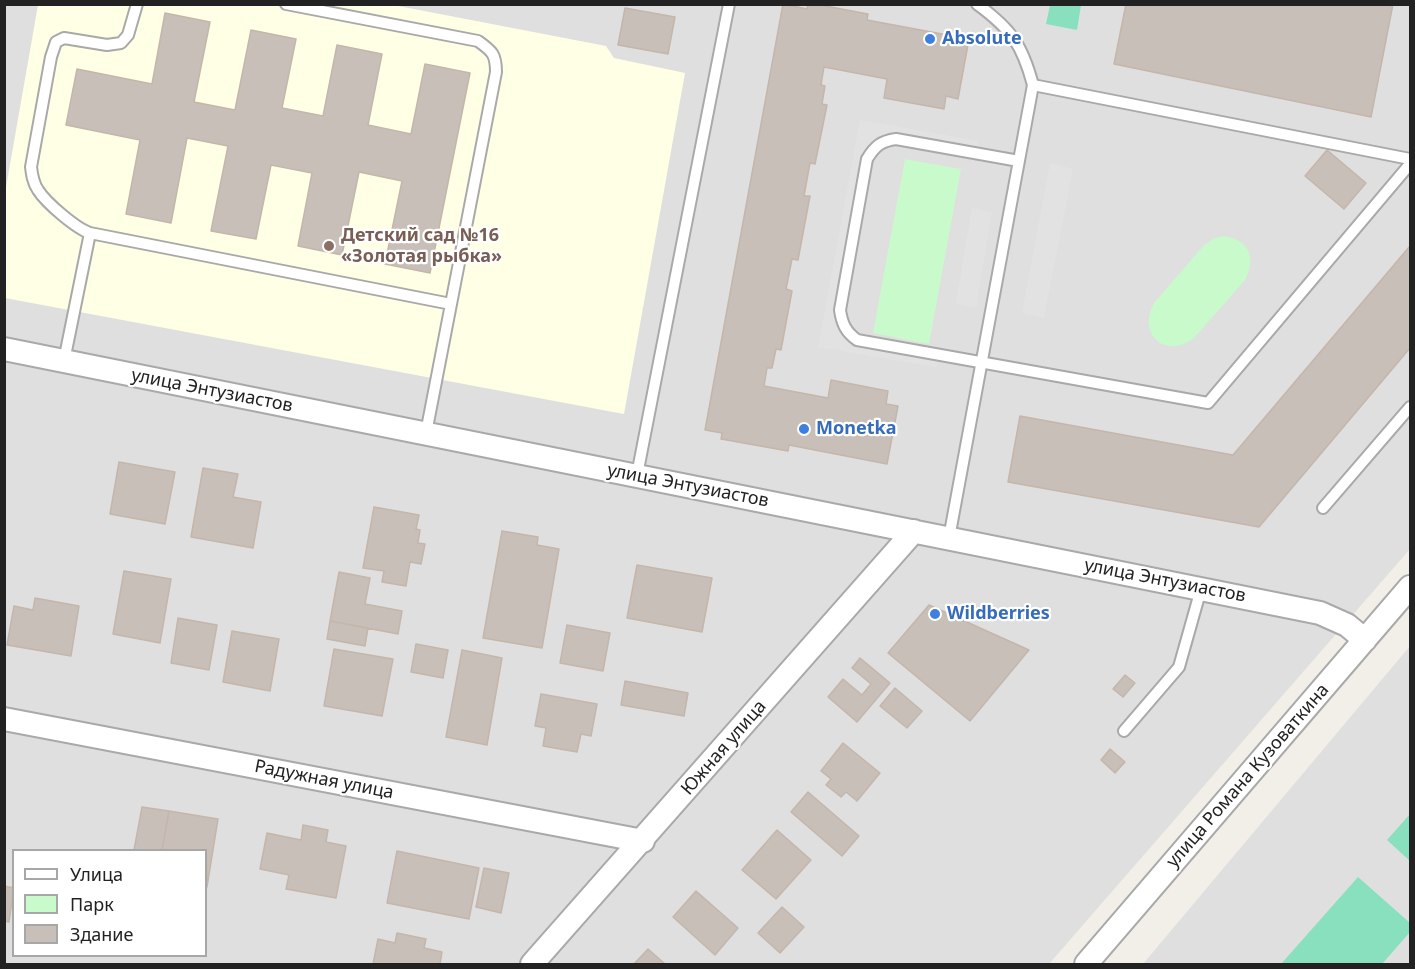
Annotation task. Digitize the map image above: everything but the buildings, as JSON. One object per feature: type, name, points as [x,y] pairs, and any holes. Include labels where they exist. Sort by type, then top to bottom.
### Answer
[{"type":"street","name":"улица Энтузиастов","points":[[4,350],[1320,613],[1347,625],[1365,640]]},
{"type":"street","name":"Южная улица","points":[[532,964],[643,841],[914,531]]},
{"type":"street","name":"улица Романа Кузоваткина","points":[[1086,964],[1410,587]]},
{"type":"street","name":"Радужная улица","points":[[4,719],[643,841]]},
{"type":"lane","points":[[137,4],[128,35],[122,43],[107,45],[64,38],[56,42],[51,57],[31,167],[38,191],[78,228],[90,233],[451,304]]},
{"type":"lane","points":[[286,4],[478,41],[496,57],[496,72],[426,433]]},
{"type":"lane","points":[[637,475],[729,4]]},
{"type":"lane","points":[[948,537],[1033,85],[1026,59],[1012,34],[977,4]]},
{"type":"lane","points":[[1033,85],[1410,159]]},
{"type":"lane","points":[[1019,161],[896,139],[885,141],[874,148],[867,159],[840,310],[841,322],[847,333],[857,340],[1208,403],[1410,164]]},
{"type":"lane","points":[[64,361],[90,233]]},
{"type":"lane","points":[[1323,508],[1410,407]]},
{"type":"lane","points":[[1124,731],[1179,667],[1201,589]]},
{"type":"shaded area","points":[[5,5],[1410,5],[1410,549],[1049,964],[5,964]]},
{"type":"shaded area","name":"Детский сад №16 «Золотая рыбка»","points":[[38,5],[393,5],[606,46],[614,58],[685,73],[624,414],[5,298],[5,193]]},
{"type":"shaded area","points":[[860,120],[979,141],[978,149],[895,136],[872,146],[836,311],[838,325],[852,340],[938,361],[937,367],[818,347]]},
{"type":"shaded area","points":[[1050,163],[1073,169],[1044,318],[1022,313]]},
{"type":"shaded area","points":[[972,208],[992,212],[976,308],[956,304]]},
{"type":"shaded area","points":[[1410,646],[1410,964],[1143,964]]},
{"type":"green space","points":[[1050,5],[1081,5],[1077,30],[1046,24]]},
{"type":"green space","points":[[905,159],[961,169],[929,344],[873,333]]},
{"type":"green space","points":[[1223,236],[1239,241],[1248,251],[1250,264],[1245,280],[1194,338],[1183,344],[1164,345],[1157,340],[1149,325],[1154,303],[1204,245]]},
{"type":"green space","points":[[1410,814],[1410,861],[1387,840]]},
{"type":"green space","points":[[1358,877],[1410,923],[1410,932],[1382,964],[1281,964]]},
{"type":"place","name":"Absolute","points":[[930,39]]},
{"type":"place","name":"Детский сад №16 «Золотая рыбка»","points":[[329,246]]},
{"type":"place","name":"Monetka","points":[[804,429]]},
{"type":"place","name":"Wildberries","points":[[935,614]]}]
